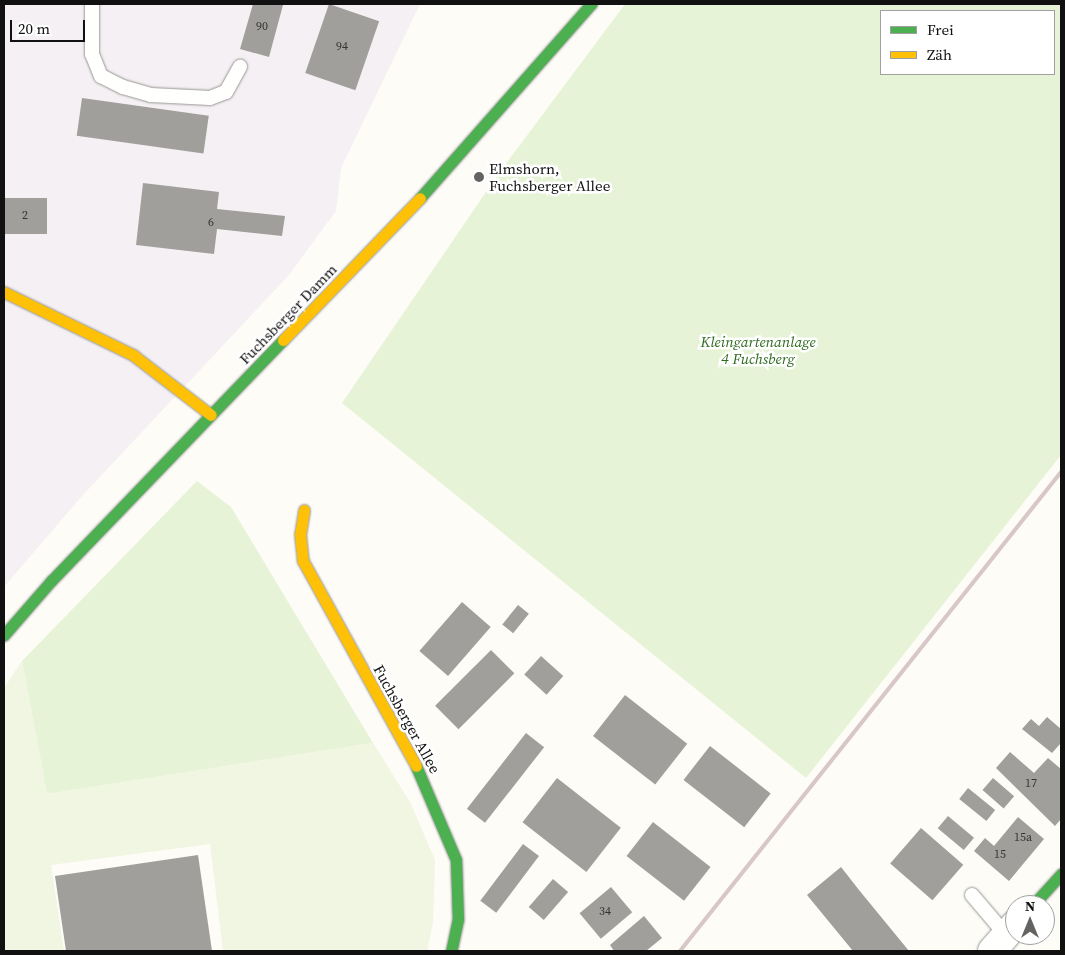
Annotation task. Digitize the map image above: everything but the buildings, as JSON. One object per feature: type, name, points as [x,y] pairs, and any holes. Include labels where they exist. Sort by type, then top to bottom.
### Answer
[{"type":"street","name":"Fuchsberger Damm","points":[[4,635],[51,580],[456,161],[585,5]]},
{"type":"street","points":[[4,292],[133,355],[211,416]]},
{"type":"street","name":"Fuchsberger Allee","points":[[304,510],[300,534],[303,562],[430,792],[456,860],[458,919],[451,951]]},
{"type":"street","points":[[1043,895],[1061,874]]},
{"type":"lane","points":[[92,4],[89,32],[92,54],[101,76],[123,87],[151,95],[210,98],[226,92],[240,67]]},
{"type":"lane","points":[[972,895],[1004,937]]},
{"type":"shaded area","points":[[4,4],[420,4],[341,168],[336,211],[288,276],[82,496],[4,587]]},
{"type":"green space","name":"Kleingartenanlage 4 Fuchsberg","points":[[625,4],[1061,4],[1061,455],[806,778],[342,403],[499,173]]},
{"type":"green space","points":[[197,481],[231,507],[373,743],[47,794],[22,661]]},
{"type":"green space","points":[[22,661],[47,794],[373,743],[410,802],[435,860],[433,923],[427,951],[223,951],[210,844],[51,865],[64,951],[4,951],[4,688]]},
{"type":"railway","points":[[680,951],[1061,472]]},
{"type":"traffic: fast","points":[[420,198],[591,4]]},
{"type":"traffic: fast","points":[[4,635],[51,581],[283,340]]},
{"type":"traffic: fast","points":[[416,766],[456,860],[458,919],[451,951]]},
{"type":"traffic: fast","points":[[1042,895],[1061,874]]},
{"type":"traffic: slow","points":[[283,340],[420,198]]},
{"type":"traffic: slow","points":[[4,292],[133,355],[211,415]]},
{"type":"traffic: slow","points":[[304,510],[300,534],[303,561],[416,766]]},
{"type":"place","name":"Elmshorn, Fuchsberger Allee","points":[[479,177]]}]
